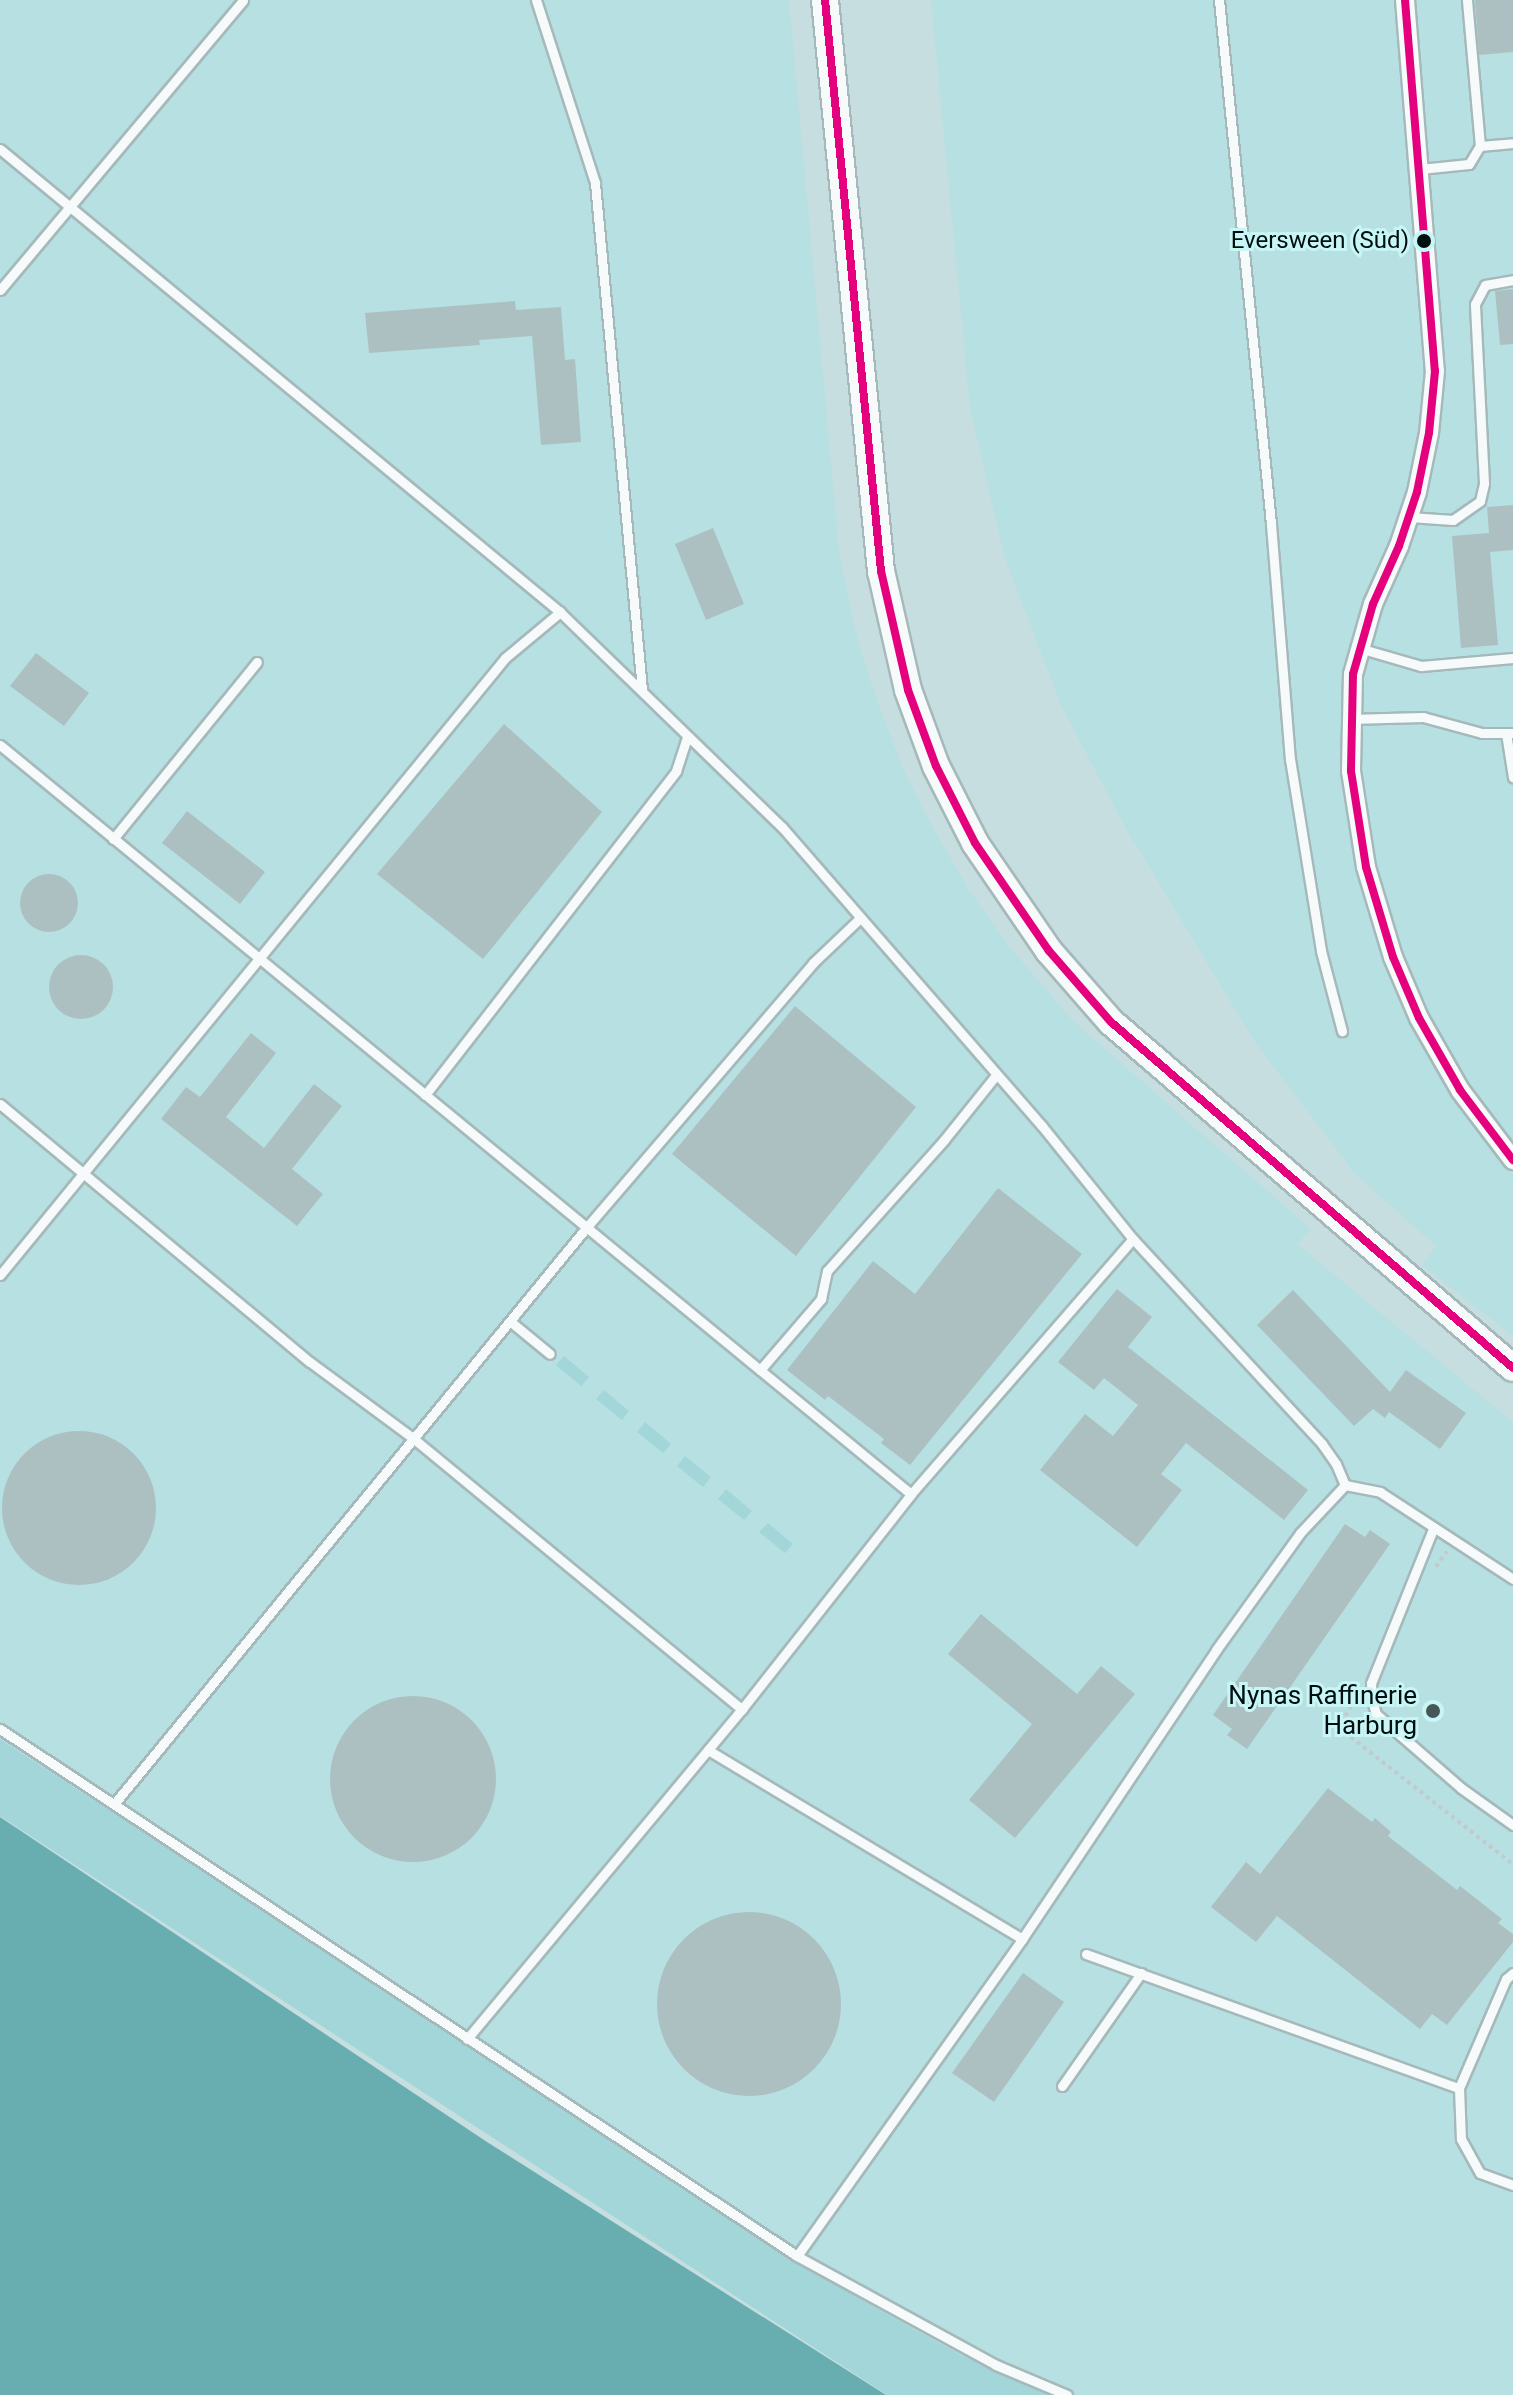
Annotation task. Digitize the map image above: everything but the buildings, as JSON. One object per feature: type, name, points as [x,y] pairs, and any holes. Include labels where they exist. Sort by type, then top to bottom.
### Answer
[{"type":"main road","points":[[825,0],[881,571],[908,690],[949,792],[999,882],[1072,979],[1111,1022],[1513,1368]]},
{"type":"street","points":[[1405,0],[1435,371],[1429,433],[1409,517],[1373,604],[1359,648],[1349,719],[1351,771],[1359,833],[1393,957],[1419,1018],[1460,1090],[1513,1160]]},
{"type":"lane","points":[[0,290],[243,0]]},
{"type":"lane","points":[[536,0],[595,183],[642,690]]},
{"type":"lane","points":[[1219,0],[1269,494],[1290,759],[1321,951],[1342,1031]]},
{"type":"lane","points":[[1420,169],[1469,164],[1480,146],[1467,0]]},
{"type":"lane","points":[[1480,146],[1513,143]]},
{"type":"lane","points":[[0,149],[560,612],[782,827],[1133,1239],[1322,1444],[1345,1485],[1380,1492],[1453,1543],[1513,1579]]},
{"type":"lane","points":[[1409,517],[1453,520],[1480,501],[1484,483],[1475,304],[1485,285],[1513,280]]},
{"type":"lane","points":[[0,1275],[505,658],[560,612]]},
{"type":"lane","points":[[1359,648],[1421,666],[1513,658]]},
{"type":"lane","points":[[113,839],[257,662]]},
{"type":"lane","points":[[1349,719],[1423,717],[1482,733],[1510,733],[1513,777]]},
{"type":"lane","points":[[425,1095],[676,771],[687,737]]},
{"type":"lane","points":[[0,745],[911,1494]]},
{"type":"lane","points":[[114,1804],[586,1228],[813,963],[859,919]]},
{"type":"lane","points":[[760,1370],[821,1299],[827,1271],[944,1140],[996,1075]]},
{"type":"lane","points":[[0,1104],[86,1172],[310,1362],[414,1439],[742,1709]]},
{"type":"lane","points":[[467,2039],[742,1709],[911,1494],[1133,1239]]},
{"type":"lane","points":[[511,1322],[550,1354]]},
{"type":"lane","points":[[797,2256],[1022,1939],[1216,1650],[1300,1533],[1345,1485]]},
{"type":"lane","points":[[1433,1529],[1371,1683],[1376,1714],[1461,1788],[1513,1825]]},
{"type":"lane","points":[[0,1729],[797,2256],[996,2365],[1067,2395]]},
{"type":"lane","points":[[708,1750],[1022,1939]]},
{"type":"lane","points":[[1086,1954],[1459,2088]]},
{"type":"lane","points":[[1062,2086],[1141,1973]]},
{"type":"lane","points":[[1513,1973],[1506,1979],[1459,2088],[1461,2139],[1467,2151],[1480,2173],[1513,2185]]},
{"type":"path","points":[[1409,1589],[1424,1585],[1453,1543]]},
{"type":"path","points":[[1361,1691],[1338,1727],[1513,1864]]},
{"type":"shaded area","points":[[0,0],[789,0],[839,551],[853,622],[871,683],[901,764],[926,815],[969,890],[1009,946],[1073,1021],[1311,1229],[1297,1244],[1513,1422],[1513,2395],[1055,2395],[1025,2383],[961,2355],[865,2302],[0,1739]]},
{"type":"shaded area","points":[[931,0],[1513,0],[1513,1336],[1422,1265],[1436,1246],[1355,1174],[1255,1042],[1125,827],[1062,707],[1005,559],[970,408]]},
{"type":"shaded area","points":[[564,1356],[589,1377],[581,1386],[556,1365]]},
{"type":"shaded area","points":[[604,1390],[629,1411],[622,1420],[596,1399]]},
{"type":"shaded area","points":[[645,1422],[671,1444],[663,1453],[637,1432]]},
{"type":"shaded area","points":[[685,1456],[711,1477],[703,1487],[677,1466]]},
{"type":"shaded area","points":[[726,1489],[752,1511],[744,1520],[718,1499]]},
{"type":"shaded area","points":[[768,1523],[793,1544],[785,1553],[759,1532]]},
{"type":"shaded area","points":[[0,1739],[865,2302],[961,2355],[1055,2395],[887,2395],[0,1816]]},
{"type":"shaded area","points":[[0,1817],[487,2142],[886,2395],[0,2395]]},
{"type":"transit line","points":[[825,0],[881,571],[908,690],[936,766],[975,843],[1049,951],[1111,1022],[1513,1368]]},
{"type":"transit line","points":[[1405,0],[1435,371],[1429,433],[1417,492],[1399,546],[1373,604],[1353,674],[1351,771],[1366,867],[1393,957],[1419,1018],[1460,1090],[1513,1160]]},
{"type":"place","name":"Eversween (Süd)","points":[[1424,241]]},
{"type":"place","name":"Nynas Raffinerie Harburg","points":[[1433,1711]]}]
